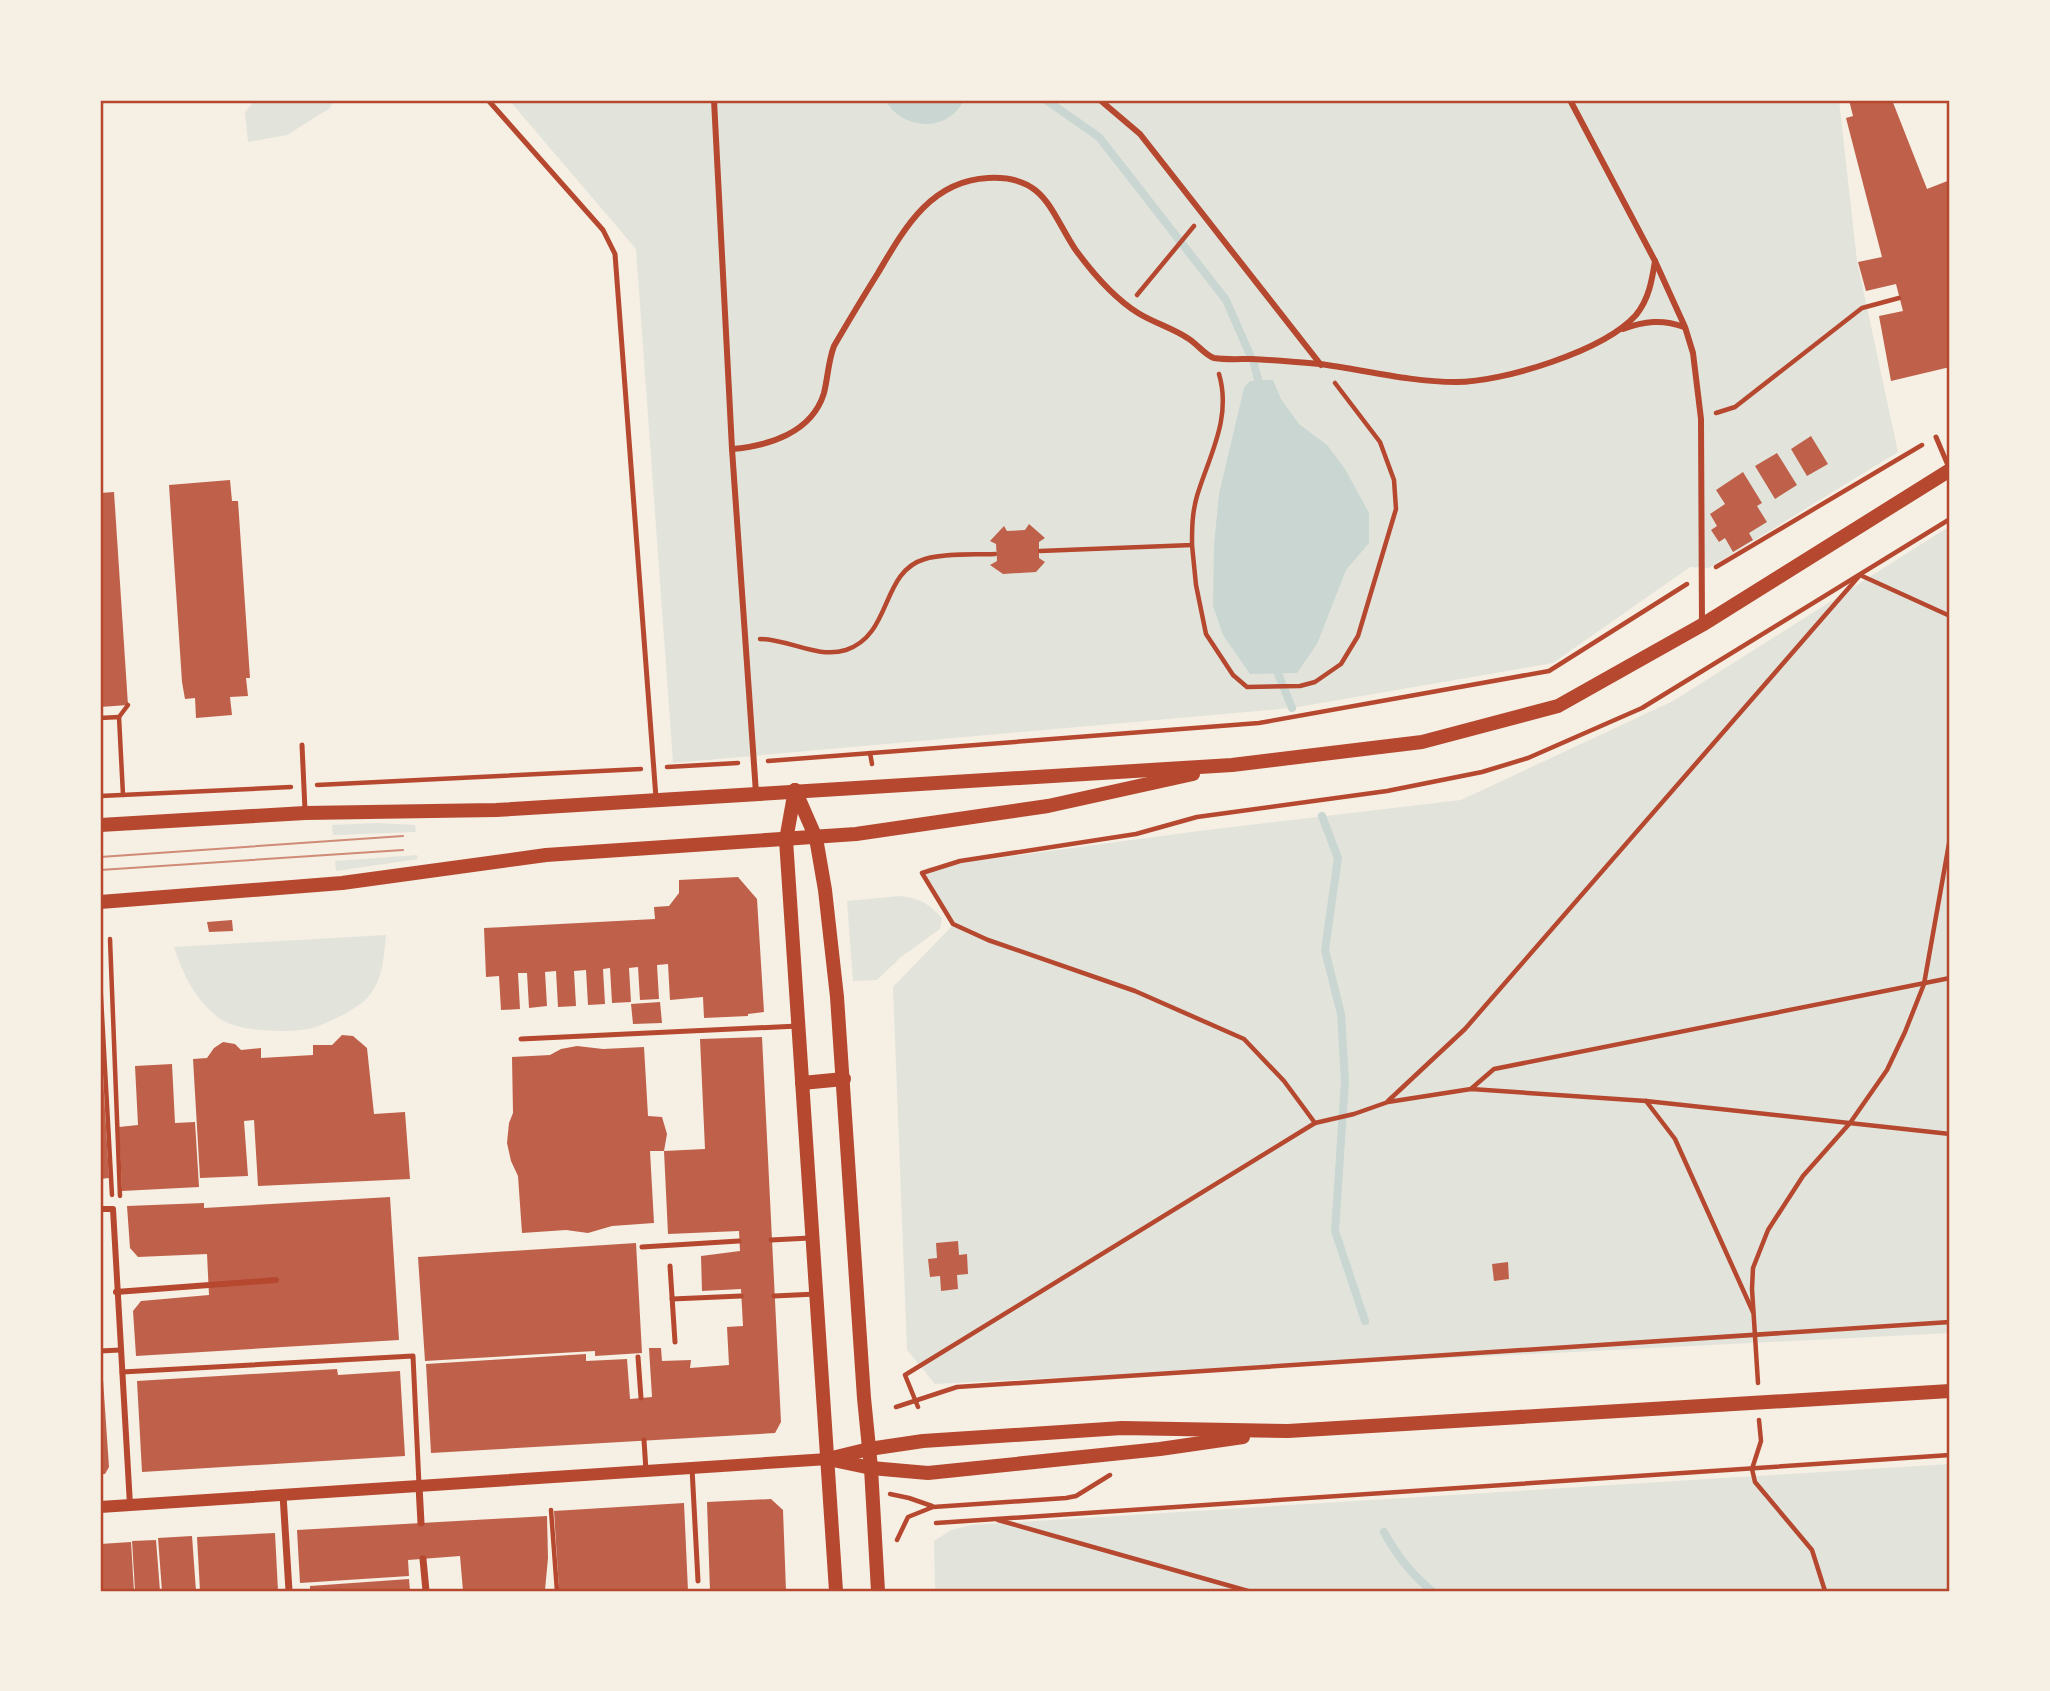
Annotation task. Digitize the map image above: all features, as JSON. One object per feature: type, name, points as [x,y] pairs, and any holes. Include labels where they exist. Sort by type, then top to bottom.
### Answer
[{"type":"main road","points":[[100,825],[305,813],[482,810],[656,801],[795,790],[1232,765],[1422,742],[1558,706],[1702,625],[1950,470]]},
{"type":"main road","points":[[100,902],[342,883],[545,855],[816,838],[1048,806],[1232,765]]},
{"type":"main road","points":[[795,790],[816,838],[825,890],[844,1079],[863,1398],[871,1468],[878,1591]]},
{"type":"main road","points":[[795,790],[786,840],[836,1591]]},
{"type":"main road","points":[[802,1083],[844,1079]]},
{"type":"main road","points":[[828,1459],[869,1449],[923,1441],[1122,1428],[1288,1431],[1950,1391]]},
{"type":"main road","points":[[828,1459],[871,1468],[939,1472],[1160,1449],[1288,1431]]},
{"type":"street","points":[[714,100],[732,449],[756,793]]},
{"type":"street","points":[[1100,100],[1140,134],[1321,365]]},
{"type":"street","points":[[1570,100],[1655,261],[1685,327],[1693,353],[1701,419],[1702,625]]},
{"type":"street","points":[[732,449],[769,444],[784,438],[804,423],[817,409],[823,396],[828,363],[834,346],[901,234],[939,193],[965,181],[988,178],[1011,180],[1044,197],[1084,259],[1128,306],[1154,322],[1183,334],[1212,358],[1271,360],[1392,376],[1466,382],[1549,362],[1645,322],[1663,321],[1685,327]]},
{"type":"street","points":[[1609,335],[1627,323],[1641,307],[1652,281],[1655,261]]},
{"type":"street","points":[[100,1209],[113,1209],[130,1505]]},
{"type":"street","points":[[116,1292],[276,1280]]},
{"type":"street","points":[[100,1507],[828,1459]]},
{"type":"street","points":[[419,1486],[421,1523]]},
{"type":"street","points":[[283,1495],[289,1591]]},
{"type":"street","points":[[424,1559],[426,1591]]},
{"type":"lane","points":[[488,100],[603,230],[615,254],[656,801]]},
{"type":"lane","points":[[1936,437],[1950,470]]},
{"type":"lane","points":[[302,745],[305,813]]},
{"type":"lane","points":[[521,1039],[798,1026]]},
{"type":"lane","points":[[771,1240],[813,1238]]},
{"type":"lane","points":[[642,1247],[739,1241]]},
{"type":"lane","points":[[670,1266],[675,1342]]},
{"type":"lane","points":[[774,1296],[817,1294]]},
{"type":"lane","points":[[672,1299],[741,1296]]},
{"type":"lane","points":[[100,1351],[120,1350]]},
{"type":"lane","points":[[122,1373],[413,1356],[419,1486]]},
{"type":"lane","points":[[638,1357],[641,1398]]},
{"type":"lane","points":[[644,1440],[646,1471]]},
{"type":"lane","points":[[692,1468],[698,1581]]},
{"type":"path","points":[[1128,306],[1190,230]]},
{"type":"path","points":[[1701,419],[1735,407],[1862,308],[1899,298]]},
{"type":"path","points":[[1212,358],[1221,380],[1220,429],[1196,498],[1192,519],[1196,585],[1206,634],[1233,676],[1247,687],[1300,686],[1315,682],[1341,664],[1358,636],[1396,509],[1394,480],[1380,442],[1321,365]]},
{"type":"path","points":[[100,796],[754,762],[1259,723],[1549,671],[1701,576],[1936,437]]},
{"type":"path","points":[[1040,551],[1192,545]]},
{"type":"path","points":[[746,640],[777,640],[820,652],[846,649],[868,637],[875,629],[893,587],[913,565],[936,557],[995,554]]},
{"type":"path","points":[[1388,1102],[1465,1029],[1860,575],[1950,616]]},
{"type":"path","points":[[123,795],[119,717],[128,705]]},
{"type":"path","points":[[100,718],[119,717]]},
{"type":"path","points":[[870,753],[872,764]]},
{"type":"path","points":[[1757,1360],[1753,1268],[1768,1230],[1803,1176],[1850,1124],[1887,1070],[1905,1032],[1924,984],[1950,838]]},
{"type":"path","points":[[922,873],[953,925],[988,940],[1135,991],[1244,1039],[1284,1081],[1315,1123]]},
{"type":"path","points":[[110,939],[120,1196],[112,1196]]},
{"type":"path","points":[[1471,1088],[1494,1069],[1950,978]]},
{"type":"path","points":[[100,979],[113,1209]]},
{"type":"path","points":[[918,1407],[905,1375],[1315,1123],[1354,1114],[1388,1102],[1471,1088],[1646,1101],[1950,1134]]},
{"type":"path","points":[[1646,1101],[1675,1139],[1755,1316]]},
{"type":"path","points":[[895,1406],[957,1388],[1950,1322]]},
{"type":"path","points":[[1761,1441],[1752,1469],[1755,1482],[1812,1550],[1825,1591]]},
{"type":"path","points":[[936,1523],[1950,1455]]},
{"type":"path","points":[[909,1498],[933,1507]]},
{"type":"path","points":[[897,1539],[908,1517],[933,1507],[1055,1499]]},
{"type":"path","points":[[551,1510],[557,1591]]},
{"type":"path","points":[[987,1519],[1248,1591]]},
{"type":"shaded area","points":[[255,100],[333,100],[330,108],[287,135],[248,142],[245,112]]},
{"type":"shaded area","points":[[509,100],[1839,100],[1857,261],[1898,452],[1709,568],[1690,567],[1553,663],[1292,708],[673,763],[636,249]]},
{"type":"shaded area","points":[[885,100],[964,100],[957,111],[947,118],[937,123],[925,124],[903,118]]},
{"type":"shaded area","points":[[1273,380],[1281,399],[1299,424],[1327,445],[1345,469],[1369,513],[1369,543],[1346,570],[1317,644],[1297,673],[1250,674],[1223,635],[1213,606],[1214,545],[1219,494],[1244,388],[1250,381]]},
{"type":"shaded area","points":[[1950,526],[1950,1333],[935,1384],[907,1350],[893,987],[953,925],[922,873],[929,867],[1461,800],[1673,701]]},
{"type":"shaded area","points":[[332,825],[415,825],[416,832],[333,835]]},
{"type":"shaded area","points":[[417,855],[418,859],[336,871],[335,861]]},
{"type":"shaded area","points":[[900,896],[924,902],[942,918],[940,929],[901,957],[877,980],[853,981],[847,901]]},
{"type":"shaded area","points":[[386,935],[380,975],[374,989],[364,1001],[323,1024],[287,1031],[249,1029],[219,1018],[203,1003],[191,986],[174,947]]},
{"type":"shaded area","points":[[1950,1464],[1950,1591],[935,1591],[934,1541],[951,1530],[971,1525]]},
{"type":"building","points":[[1849,100],[1892,100],[1927,189],[1950,180],[1950,367],[1891,381],[1879,316],[1903,311],[1896,284],[1866,291],[1858,262],[1882,257],[1846,118],[1853,116]]},
{"type":"building","points":[[1811,436],[1828,464],[1807,476],[1791,449]]},
{"type":"building","points":[[1777,453],[1797,485],[1775,499],[1755,466]]},
{"type":"building","points":[[1743,472],[1762,503],[1757,506],[1767,522],[1749,533],[1753,540],[1733,552],[1725,538],[1719,542],[1711,530],[1717,526],[1710,514],[1725,504],[1716,490]]},
{"type":"building","points":[[230,480],[232,501],[238,501],[250,678],[246,678],[248,696],[230,697],[232,715],[196,718],[195,698],[185,699],[182,682],[169,485]]},
{"type":"building","points":[[114,492],[128,705],[100,707],[100,493]]},
{"type":"building","points":[[1029,524],[1045,538],[1039,542],[1039,558],[1045,562],[1036,572],[1003,574],[990,565],[997,561],[996,544],[990,541],[1004,526],[1007,531],[1025,530]]},
{"type":"building","points":[[738,877],[757,899],[764,1012],[748,1016],[704,1018],[703,997],[670,1000],[668,964],[657,965],[659,999],[640,1000],[638,967],[629,968],[631,1002],[612,1003],[610,968],[603,969],[605,1004],[588,1005],[586,970],[574,971],[576,1006],[558,1007],[556,971],[545,972],[547,1006],[529,1008],[527,973],[518,973],[520,1009],[501,1010],[499,976],[486,977],[484,928],[655,919],[654,907],[669,906],[679,893],[679,880]]},
{"type":"building","points":[[232,920],[233,931],[209,932],[207,922]]},
{"type":"building","points":[[660,1002],[662,1023],[633,1024],[631,1004]]},
{"type":"building","points":[[342,1035],[353,1036],[367,1048],[374,1114],[405,1112],[410,1179],[258,1186],[254,1120],[244,1121],[248,1176],[200,1178],[193,1059],[207,1058],[214,1048],[223,1042],[235,1044],[241,1050],[261,1048],[261,1058],[313,1055],[313,1045],[332,1045]]},
{"type":"building","points":[[762,1037],[781,1422],[775,1433],[431,1453],[426,1364],[586,1354],[586,1361],[627,1359],[630,1399],[652,1397],[649,1348],[661,1348],[662,1361],[691,1360],[690,1368],[729,1365],[727,1327],[743,1326],[741,1289],[702,1291],[701,1256],[740,1251],[739,1231],[668,1234],[664,1151],[705,1149],[700,1039]]},
{"type":"building","points":[[577,1046],[603,1049],[644,1047],[648,1116],[662,1117],[667,1134],[664,1151],[650,1151],[654,1223],[612,1226],[588,1233],[566,1230],[522,1233],[518,1176],[507,1143],[513,1113],[512,1057],[550,1055],[561,1049]]},
{"type":"building","points":[[100,1060],[109,1178],[100,1179]]},
{"type":"building","points":[[172,1064],[175,1123],[195,1122],[199,1187],[122,1191],[119,1127],[138,1125],[135,1066]]},
{"type":"building","points":[[390,1197],[399,1340],[136,1356],[133,1311],[141,1301],[209,1295],[207,1254],[138,1257],[130,1248],[127,1206],[204,1203],[204,1208]]},
{"type":"building","points":[[958,1241],[959,1255],[967,1254],[968,1274],[957,1275],[958,1289],[941,1291],[940,1276],[930,1277],[928,1259],[937,1258],[936,1243]]},
{"type":"building","points":[[636,1243],[642,1353],[595,1356],[595,1351],[425,1361],[418,1257]]},
{"type":"building","points":[[1508,1262],[1509,1279],[1494,1281],[1492,1264]]},
{"type":"building","points":[[100,1365],[109,1467],[105,1474],[100,1474]]},
{"type":"building","points":[[337,1369],[338,1375],[400,1371],[405,1456],[142,1472],[137,1381]]},
{"type":"building","points":[[771,1499],[783,1510],[786,1591],[710,1591],[707,1502]]},
{"type":"building","points":[[684,1503],[688,1591],[559,1590],[554,1511]]},
{"type":"building","points":[[547,1516],[548,1558],[545,1590],[463,1591],[460,1556],[408,1560],[409,1576],[300,1583],[297,1530]]},
{"type":"building","points":[[275,1533],[278,1591],[200,1591],[197,1537]]},
{"type":"building","points":[[192,1536],[196,1591],[162,1591],[158,1538]]},
{"type":"building","points":[[156,1540],[160,1591],[135,1591],[132,1541]]},
{"type":"building","points":[[131,1542],[134,1591],[100,1591],[100,1544]]},
{"type":"building","points":[[409,1579],[410,1591],[310,1591],[310,1586]]},
{"type":"waterway","points":[[1046,100],[1099,137],[1226,300],[1254,364],[1260,387]]},
{"type":"waterway","points":[[1275,666],[1292,708]]},
{"type":"waterway","points":[[1322,816],[1338,858],[1325,950],[1341,1014],[1345,1081],[1335,1231],[1365,1321]]},
{"type":"waterway","points":[[1384,1532],[1405,1564],[1432,1591]]},
{"type":"tram line","points":[[100,857],[403,836]]},
{"type":"tram line","points":[[100,870],[403,850]]}]
